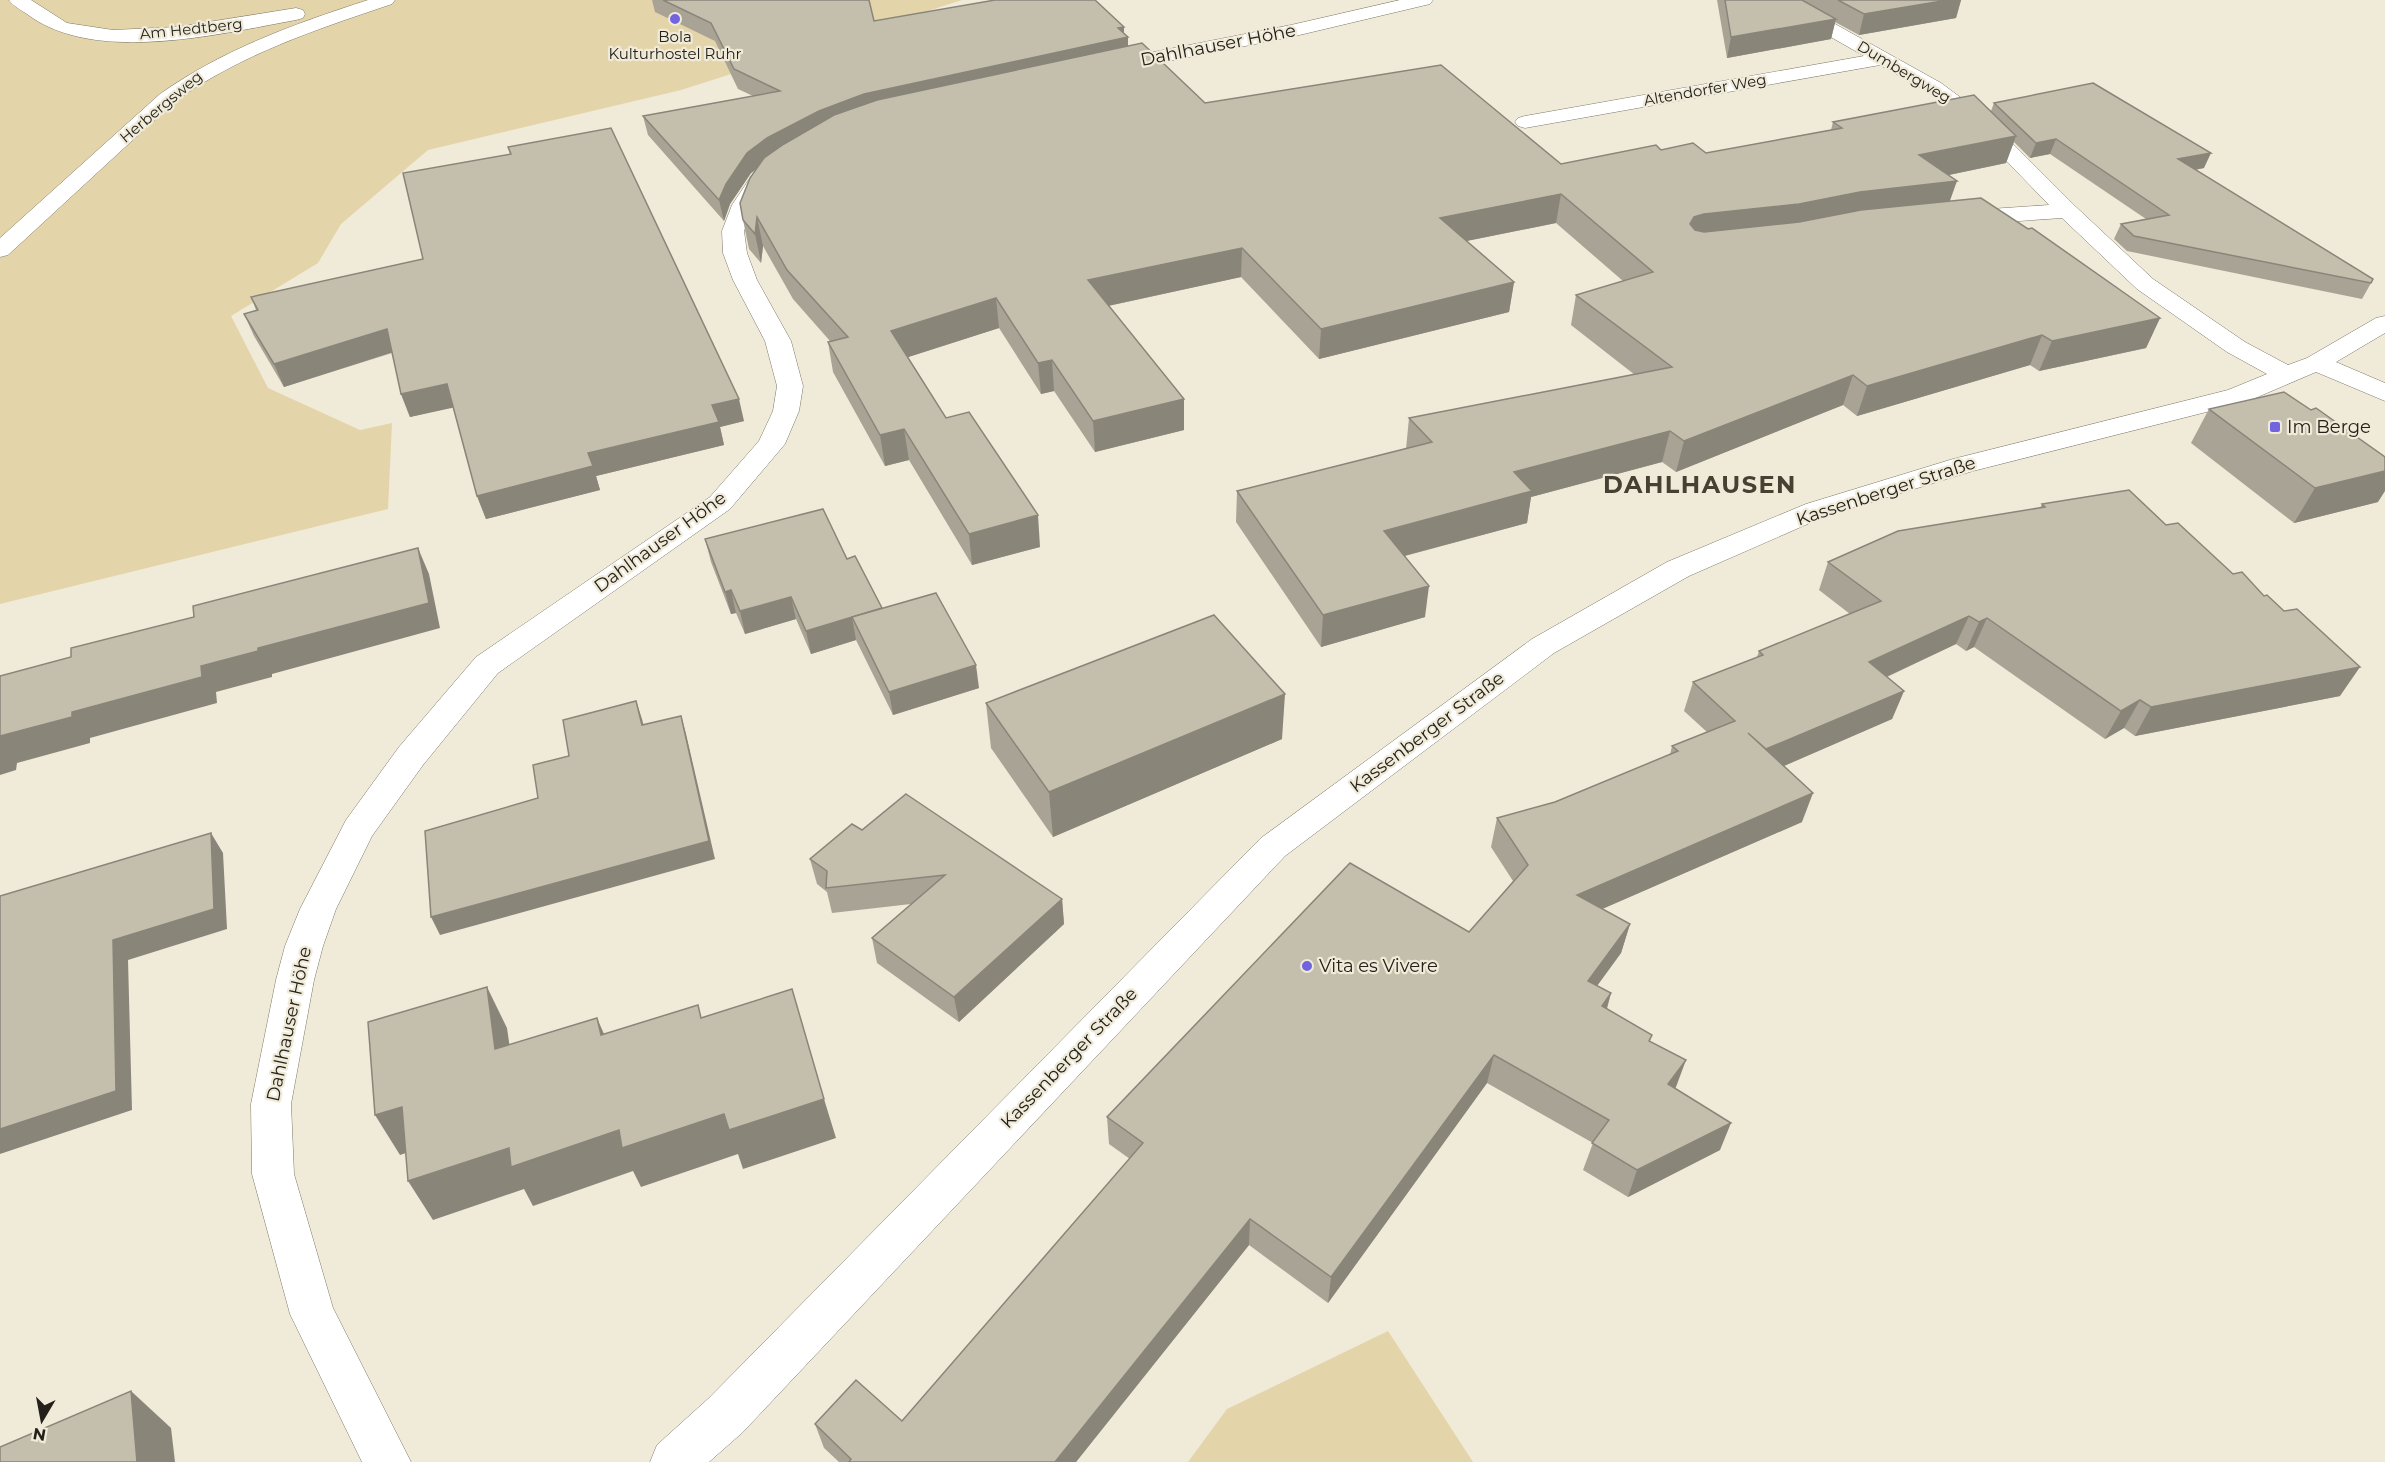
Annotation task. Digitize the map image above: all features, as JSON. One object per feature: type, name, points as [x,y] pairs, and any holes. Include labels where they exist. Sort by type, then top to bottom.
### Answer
[{"type":"street","name":"Am Hedtberg","points":[[18,0],[58,26],[85,33],[124,35],[211,28],[372,0]]},
{"type":"street","name":"Herbergsweg","points":[[0,250],[167,98],[194,77],[265,41],[386,0]]},
{"type":"street","name":"Dahlhauser Höhe","points":[[1092,70],[1291,31],[1424,0]]},
{"type":"street","name":"Dumbergweg","points":[[1779,0],[1934,87],[1976,118],[2067,211],[2145,284],[2236,347],[2287,375]]},
{"type":"street","name":"Altendorfer Weg","points":[[1525,122],[1884,58]]},
{"type":"street","name":"Dahlhauser Höhe","points":[[387,1462],[312,1314],[273,1174],[271,1104],[304,946],[318,909],[358,829],[411,756],[487,665],[720,503],[771,444],[786,411],[790,386],[778,341],[745,280],[735,253],[733,231],[743,205],[760,180],[790,159]]},
{"type":"street","points":[[1940,219],[2067,211]]},
{"type":"street","name":"Kassenberger Straße","points":[[674,1462],[726,1415],[1273,847],[1543,646],[1678,569],[1816,510],[1963,465],[2237,396],[2316,363],[2385,323]]},
{"type":"street","points":[[2316,363],[2385,393]]},
{"type":"shaded area","points":[[0,0],[962,0],[681,90],[428,150],[341,224],[318,263],[231,316],[268,388],[360,430],[392,423],[388,509],[0,604]]},
{"type":"shaded area","points":[[1388,1331],[1473,1462],[1188,1462],[1227,1409]]},
{"type":"building","points":[[663,0],[869,0],[874,21],[995,0],[1095,0],[1124,27],[1118,28],[1128,37],[864,94],[819,111],[767,138],[747,153],[726,184],[719,200],[643,116],[780,91],[734,69],[711,23]]},
{"type":"building","points":[[1725,0],[1802,0],[1836,19],[1731,37]]},
{"type":"building","points":[[1838,0],[1948,0],[1864,14]]},
{"type":"building","points":[[1142,43],[1205,103],[1441,65],[1561,164],[1656,145],[1661,150],[1693,143],[1706,153],[1842,128],[1833,122],[1974,95],[2016,136],[1919,155],[1957,181],[1860,192],[1799,204],[1704,214],[1694,217],[1690,224],[1695,230],[1704,232],[1799,222],[1861,210],[1981,198],[2028,229],[2032,228],[2160,318],[2052,341],[2042,335],[1867,386],[1853,375],[1684,441],[1670,431],[1514,472],[1532,491],[1384,531],[1429,586],[1323,615],[1237,491],[1432,442],[1409,418],[1672,367],[1576,295],[1653,272],[1561,194],[1440,218],[1514,282],[1321,329],[1242,248],[1088,280],[1184,399],[1093,421],[1052,360],[1038,363],[996,298],[891,331],[946,418],[969,412],[1038,515],[969,534],[904,429],[880,435],[828,342],[848,337],[787,270],[757,217],[755,234],[743,220],[740,203],[750,178],[764,158],[834,115],[877,100]]},
{"type":"building","points":[[2093,83],[2211,153],[2178,159],[2373,279],[2371,283],[2134,236],[2121,224],[2169,215],[2056,139],[2036,143],[1994,103]]},
{"type":"building","points":[[611,128],[739,399],[712,405],[719,422],[588,453],[593,466],[477,496],[447,384],[401,394],[387,329],[274,364],[244,314],[258,310],[251,297],[423,259],[403,173],[511,154],[508,147]]},
{"type":"building","points":[[2284,392],[2311,410],[2316,408],[2385,457],[2385,471],[2315,488],[2209,409]]},
{"type":"building","points":[[2129,490],[2166,525],[2178,523],[2233,574],[2242,572],[2264,596],[2267,595],[2284,611],[2297,609],[2360,667],[2151,707],[2140,700],[2121,711],[1987,618],[1979,622],[1969,616],[1869,662],[1904,691],[1766,749],[1748,733],[1813,793],[1577,895],[1630,924],[1588,981],[1611,993],[1602,1006],[1652,1035],[1649,1041],[1686,1060],[1668,1084],[1731,1123],[1637,1170],[1592,1143],[1609,1120],[1494,1055],[1331,1277],[1250,1219],[1055,1462],[849,1462],[851,1459],[815,1424],[856,1380],[902,1421],[1143,1143],[1107,1117],[1350,863],[1469,932],[1528,865],[1497,818],[1555,802],[1678,751],[1672,746],[1735,721],[1693,682],[1763,655],[1759,651],[1881,601],[1828,562],[1898,531],[2045,507],[2042,504]]},
{"type":"building","points":[[823,509],[847,559],[855,556],[882,608],[806,631],[791,597],[740,611],[731,590],[725,592],[705,539]]},
{"type":"building","points":[[418,548],[429,603],[258,648],[258,651],[201,666],[202,677],[72,712],[72,717],[0,736],[0,676],[71,657],[71,648],[194,617],[193,606]]},
{"type":"building","points":[[936,593],[976,665],[889,692],[852,617]]},
{"type":"building","points":[[1214,615],[1285,694],[1049,792],[986,703]]},
{"type":"building","points":[[636,701],[642,725],[681,716],[709,841],[431,917],[425,831],[538,798],[533,765],[569,756],[563,720]]},
{"type":"building","points":[[906,794],[1062,899],[954,997],[872,938],[945,875],[826,888],[827,871],[810,859],[852,824],[862,830]]},
{"type":"building","points":[[211,833],[214,909],[113,940],[116,1091],[0,1129],[0,896]]},
{"type":"building","points":[[487,987],[495,1049],[597,1018],[601,1035],[698,1005],[701,1018],[792,989],[824,1099],[729,1130],[724,1114],[622,1148],[619,1130],[511,1167],[509,1148],[408,1181],[402,1107],[375,1115],[368,1022]]},
{"type":"building","points":[[131,1391],[137,1462],[0,1462],[0,1447]]},
{"type":"place","name":"Bola Kulturhostel Ruhr","points":[[675,19]]},
{"type":"place","name":"Im Berge","points":[[2275,427]]},
{"type":"place","name":"Vita es Vivere","points":[[1307,966]]},
{"type":"district","name":"DAHLHAUSEN","points":[[1700,485]]}]
